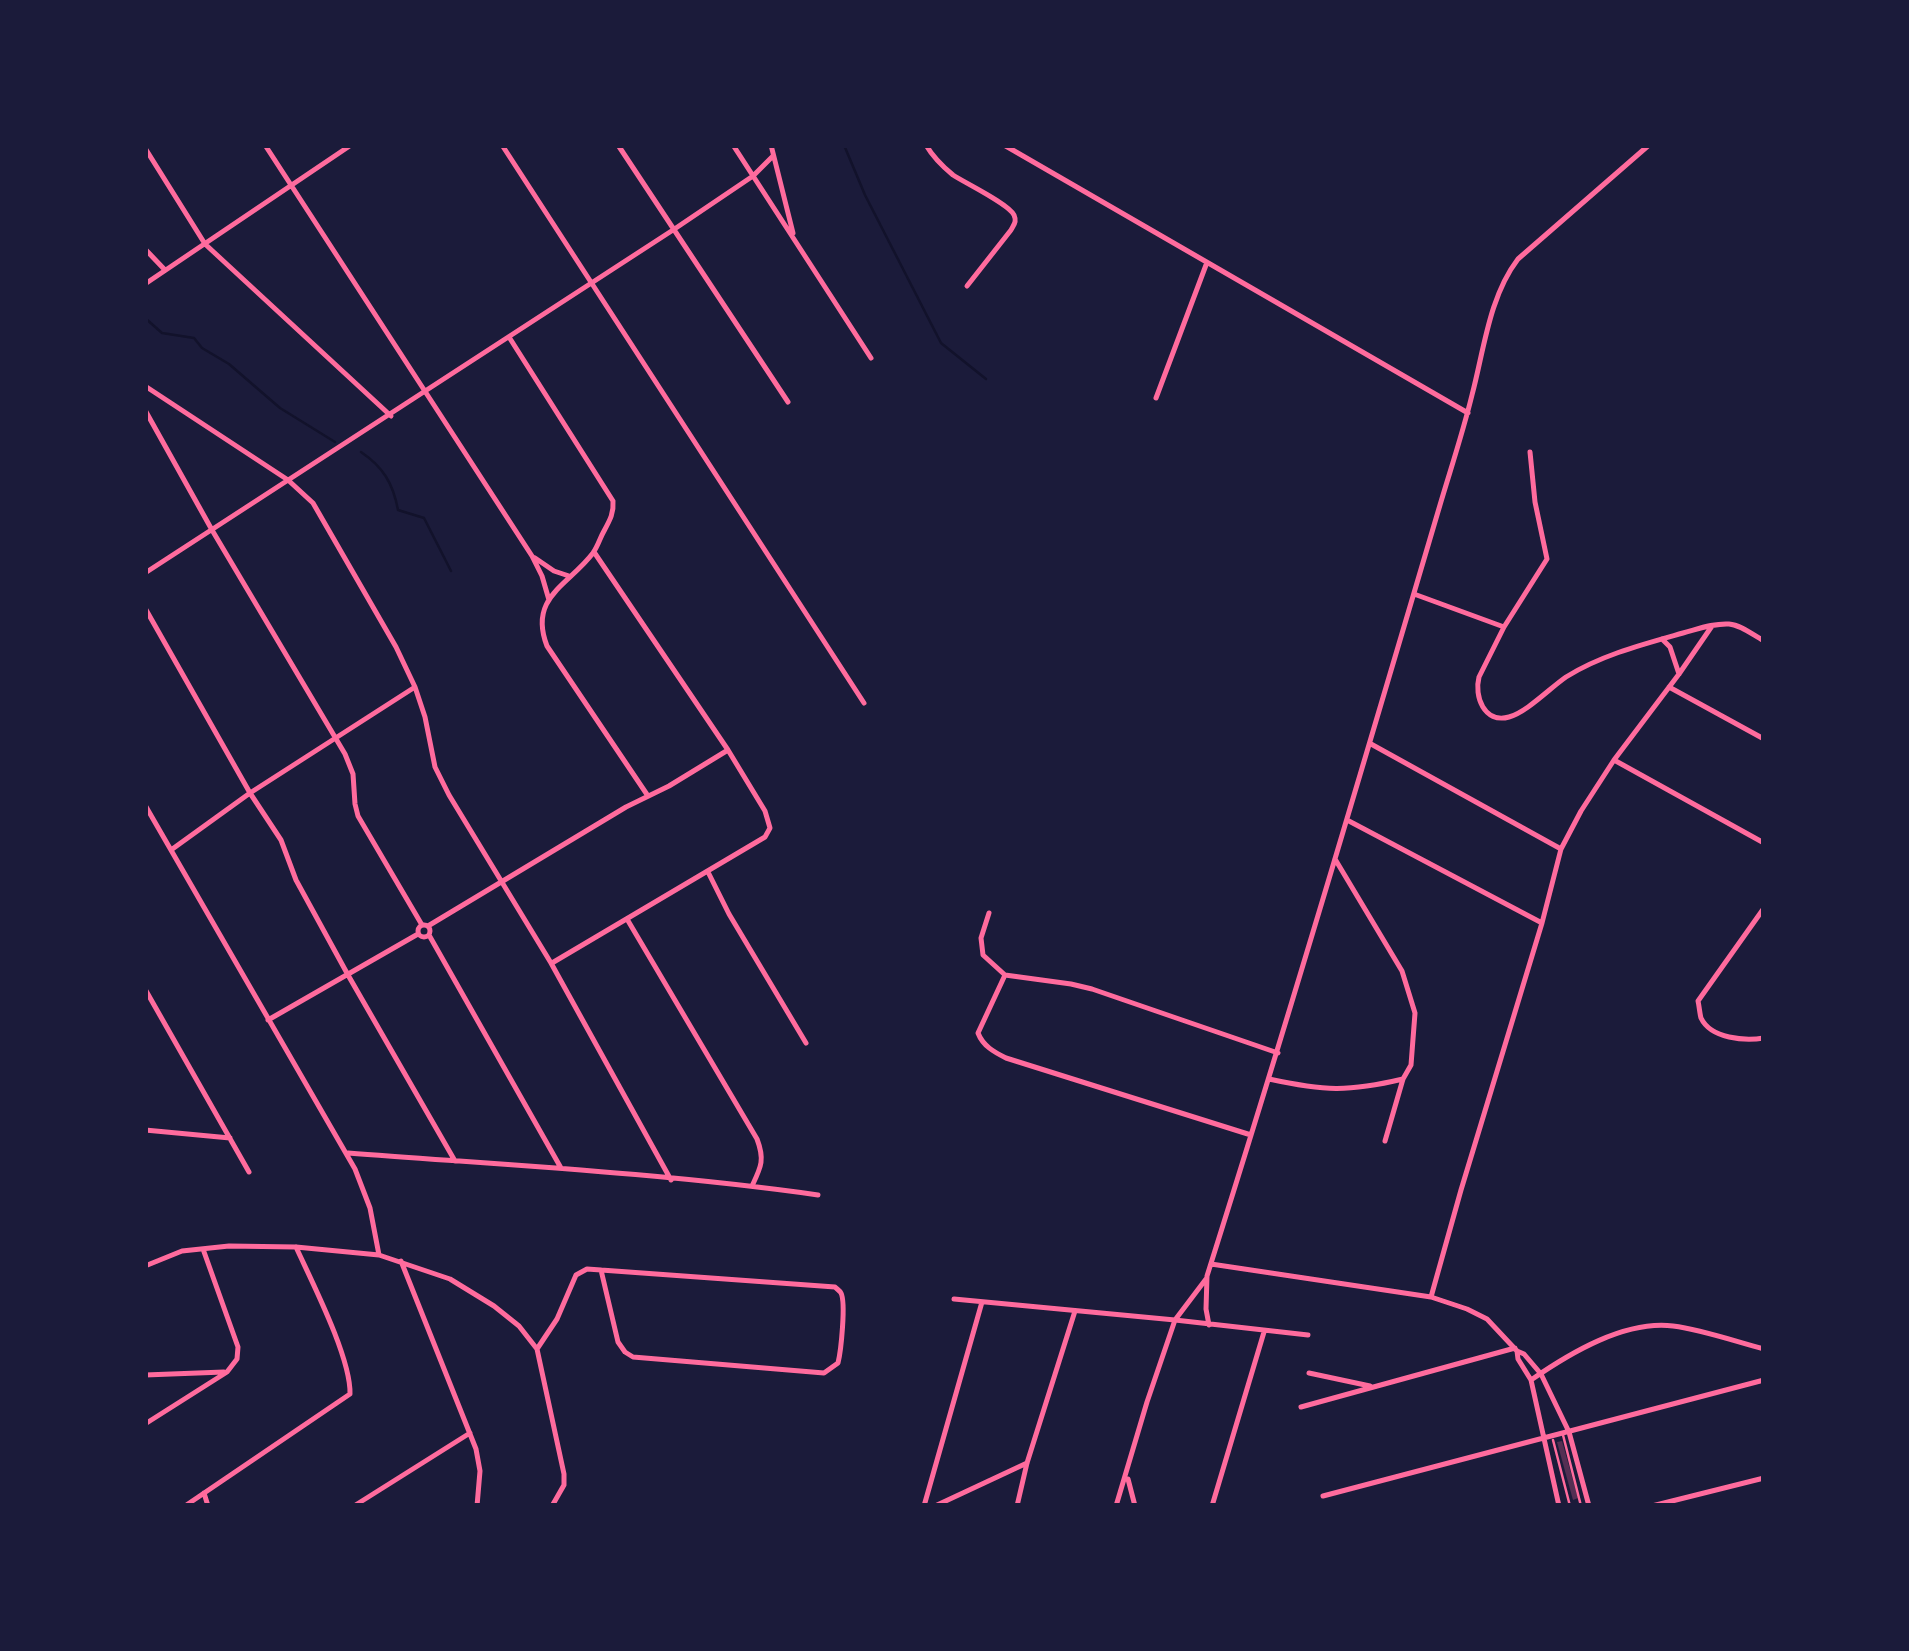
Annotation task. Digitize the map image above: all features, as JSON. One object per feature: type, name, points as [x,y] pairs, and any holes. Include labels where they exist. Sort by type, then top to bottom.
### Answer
[{"type":"street","points":[[265,145],[532,556],[548,600]]},
{"type":"street","points":[[145,284],[350,145]]},
{"type":"street","points":[[502,145],[864,703]]},
{"type":"street","points":[[618,145],[788,402]]},
{"type":"street","points":[[733,145],[872,358]]},
{"type":"street","points":[[771,145],[794,241]]},
{"type":"street","points":[[926,145],[932,156],[954,175],[1014,215],[1015,224],[966,286]]},
{"type":"street","points":[[1004,145],[1468,413]]},
{"type":"street","points":[[1209,1325],[1207,1276],[1336,859],[1468,413],[1499,291],[1518,260],[1648,145]]},
{"type":"street","points":[[145,148],[205,244],[390,416]]},
{"type":"street","points":[[145,574],[673,230],[752,176],[773,156]]},
{"type":"street","points":[[145,249],[164,270]]},
{"type":"street","points":[[1156,398],[1206,264]]},
{"type":"street","points":[[510,336],[613,501],[611,518],[594,552],[548,600],[542,612],[547,646],[648,796]]},
{"type":"street","points":[[145,386],[288,480],[320,514],[415,687],[437,771],[551,963],[671,1180]]},
{"type":"street","points":[[145,410],[335,738],[353,774],[358,816],[431,932],[429,936],[561,1168]]},
{"type":"street","points":[[1530,452],[1547,559],[1504,627],[1479,676],[1479,700],[1495,718],[1511,717],[1584,668],[1662,639],[1712,626],[1734,625],[1764,640]]},
{"type":"street","points":[[551,963],[765,837],[770,828],[765,812],[728,750],[594,552]]},
{"type":"street","points":[[532,556],[554,572],[569,576]]},
{"type":"street","points":[[1414,594],[1504,627]]},
{"type":"street","points":[[145,608],[281,840],[296,880],[455,1161]]},
{"type":"street","points":[[1431,1297],[1561,849],[1614,760],[1712,626]]},
{"type":"street","points":[[1662,639],[1670,648],[1679,674]]},
{"type":"street","points":[[171,850],[250,793],[415,687]]},
{"type":"street","points":[[1668,687],[1764,739]]},
{"type":"street","points":[[1370,744],[1561,849]]},
{"type":"street","points":[[418,934],[419,928],[728,750]]},
{"type":"street","points":[[1614,760],[1764,843]]},
{"type":"street","points":[[145,805],[346,1153],[366,1196],[379,1255]]},
{"type":"street","points":[[1347,820],[1542,923]]},
{"type":"street","points":[[1336,859],[1402,971],[1415,1013],[1412,1064],[1403,1079],[1384,1141]]},
{"type":"street","points":[[708,872],[806,1043]]},
{"type":"street","points":[[1764,908],[1698,1001],[1700,1016],[1712,1029],[1743,1039],[1764,1038]]},
{"type":"street","points":[[989,913],[981,938],[982,955],[1005,975],[1092,989],[1278,1053]]},
{"type":"street","points":[[627,919],[758,1139],[762,1161],[752,1186]]},
{"type":"street","points":[[268,1020],[418,934]]},
{"type":"street","points":[[418,934],[429,936]]},
{"type":"street","points":[[1005,975],[978,1032],[984,1044],[1006,1058],[1251,1135]]},
{"type":"street","points":[[145,989],[250,1172]]},
{"type":"street","points":[[1270,1078],[1329,1090],[1403,1079]]},
{"type":"street","points":[[145,1130],[230,1138]]},
{"type":"street","points":[[346,1153],[561,1168],[818,1196]]},
{"type":"street","points":[[145,1266],[182,1251],[229,1246],[296,1248],[379,1255],[450,1279],[519,1326],[537,1349],[564,1474],[564,1485],[552,1506]]},
{"type":"street","points":[[185,1506],[350,1394],[338,1346],[296,1248]]},
{"type":"street","points":[[145,1424],[226,1372],[237,1358],[238,1347],[203,1249]]},
{"type":"street","points":[[400,1261],[470,1433],[478,1459],[477,1506]]},
{"type":"street","points":[[1211,1264],[1431,1297],[1478,1314],[1541,1374],[1590,1506]]},
{"type":"street","points":[[537,1349],[557,1319],[576,1275],[587,1269],[835,1287],[842,1294],[838,1362],[824,1373],[633,1357],[620,1347],[600,1270]]},
{"type":"street","points":[[1116,1506],[1175,1320],[1207,1276]]},
{"type":"street","points":[[954,1300],[1308,1334]]},
{"type":"street","points":[[924,1506],[982,1302]]},
{"type":"street","points":[[1017,1506],[1075,1311]]},
{"type":"street","points":[[1531,1380],[1609,1335],[1648,1325],[1675,1326],[1764,1349]]},
{"type":"street","points":[[1212,1506],[1265,1330]]},
{"type":"street","points":[[1516,1349],[1531,1380],[1559,1506]]},
{"type":"street","points":[[1301,1407],[1516,1349]]},
{"type":"street","points":[[145,1375],[226,1372]]},
{"type":"street","points":[[1309,1373],[1373,1386]]},
{"type":"street","points":[[1323,1496],[1764,1380]]},
{"type":"street","points":[[354,1506],[470,1433]]},
{"type":"street","points":[[934,1506],[1027,1463]]},
{"type":"street","points":[[1127,1476],[1135,1506]]},
{"type":"street","points":[[1652,1506],[1764,1478]]},
{"type":"street","points":[[204,1493],[208,1506]]},
{"type":"lane","points":[[1566,1433],[1581,1506]]},
{"type":"lane","points":[[1552,1436],[1570,1506]]},
{"type":"building","points":[[1562,1441],[1578,1498],[1573,1500],[1557,1442]]},
{"type":"waterway","points":[[844,145],[865,195],[941,343],[986,379]]},
{"type":"waterway","points":[[145,318],[162,333],[194,338],[280,408],[335,442]]},
{"type":"waterway","points":[[361,452],[386,476],[398,510],[424,518],[451,571]]}]
